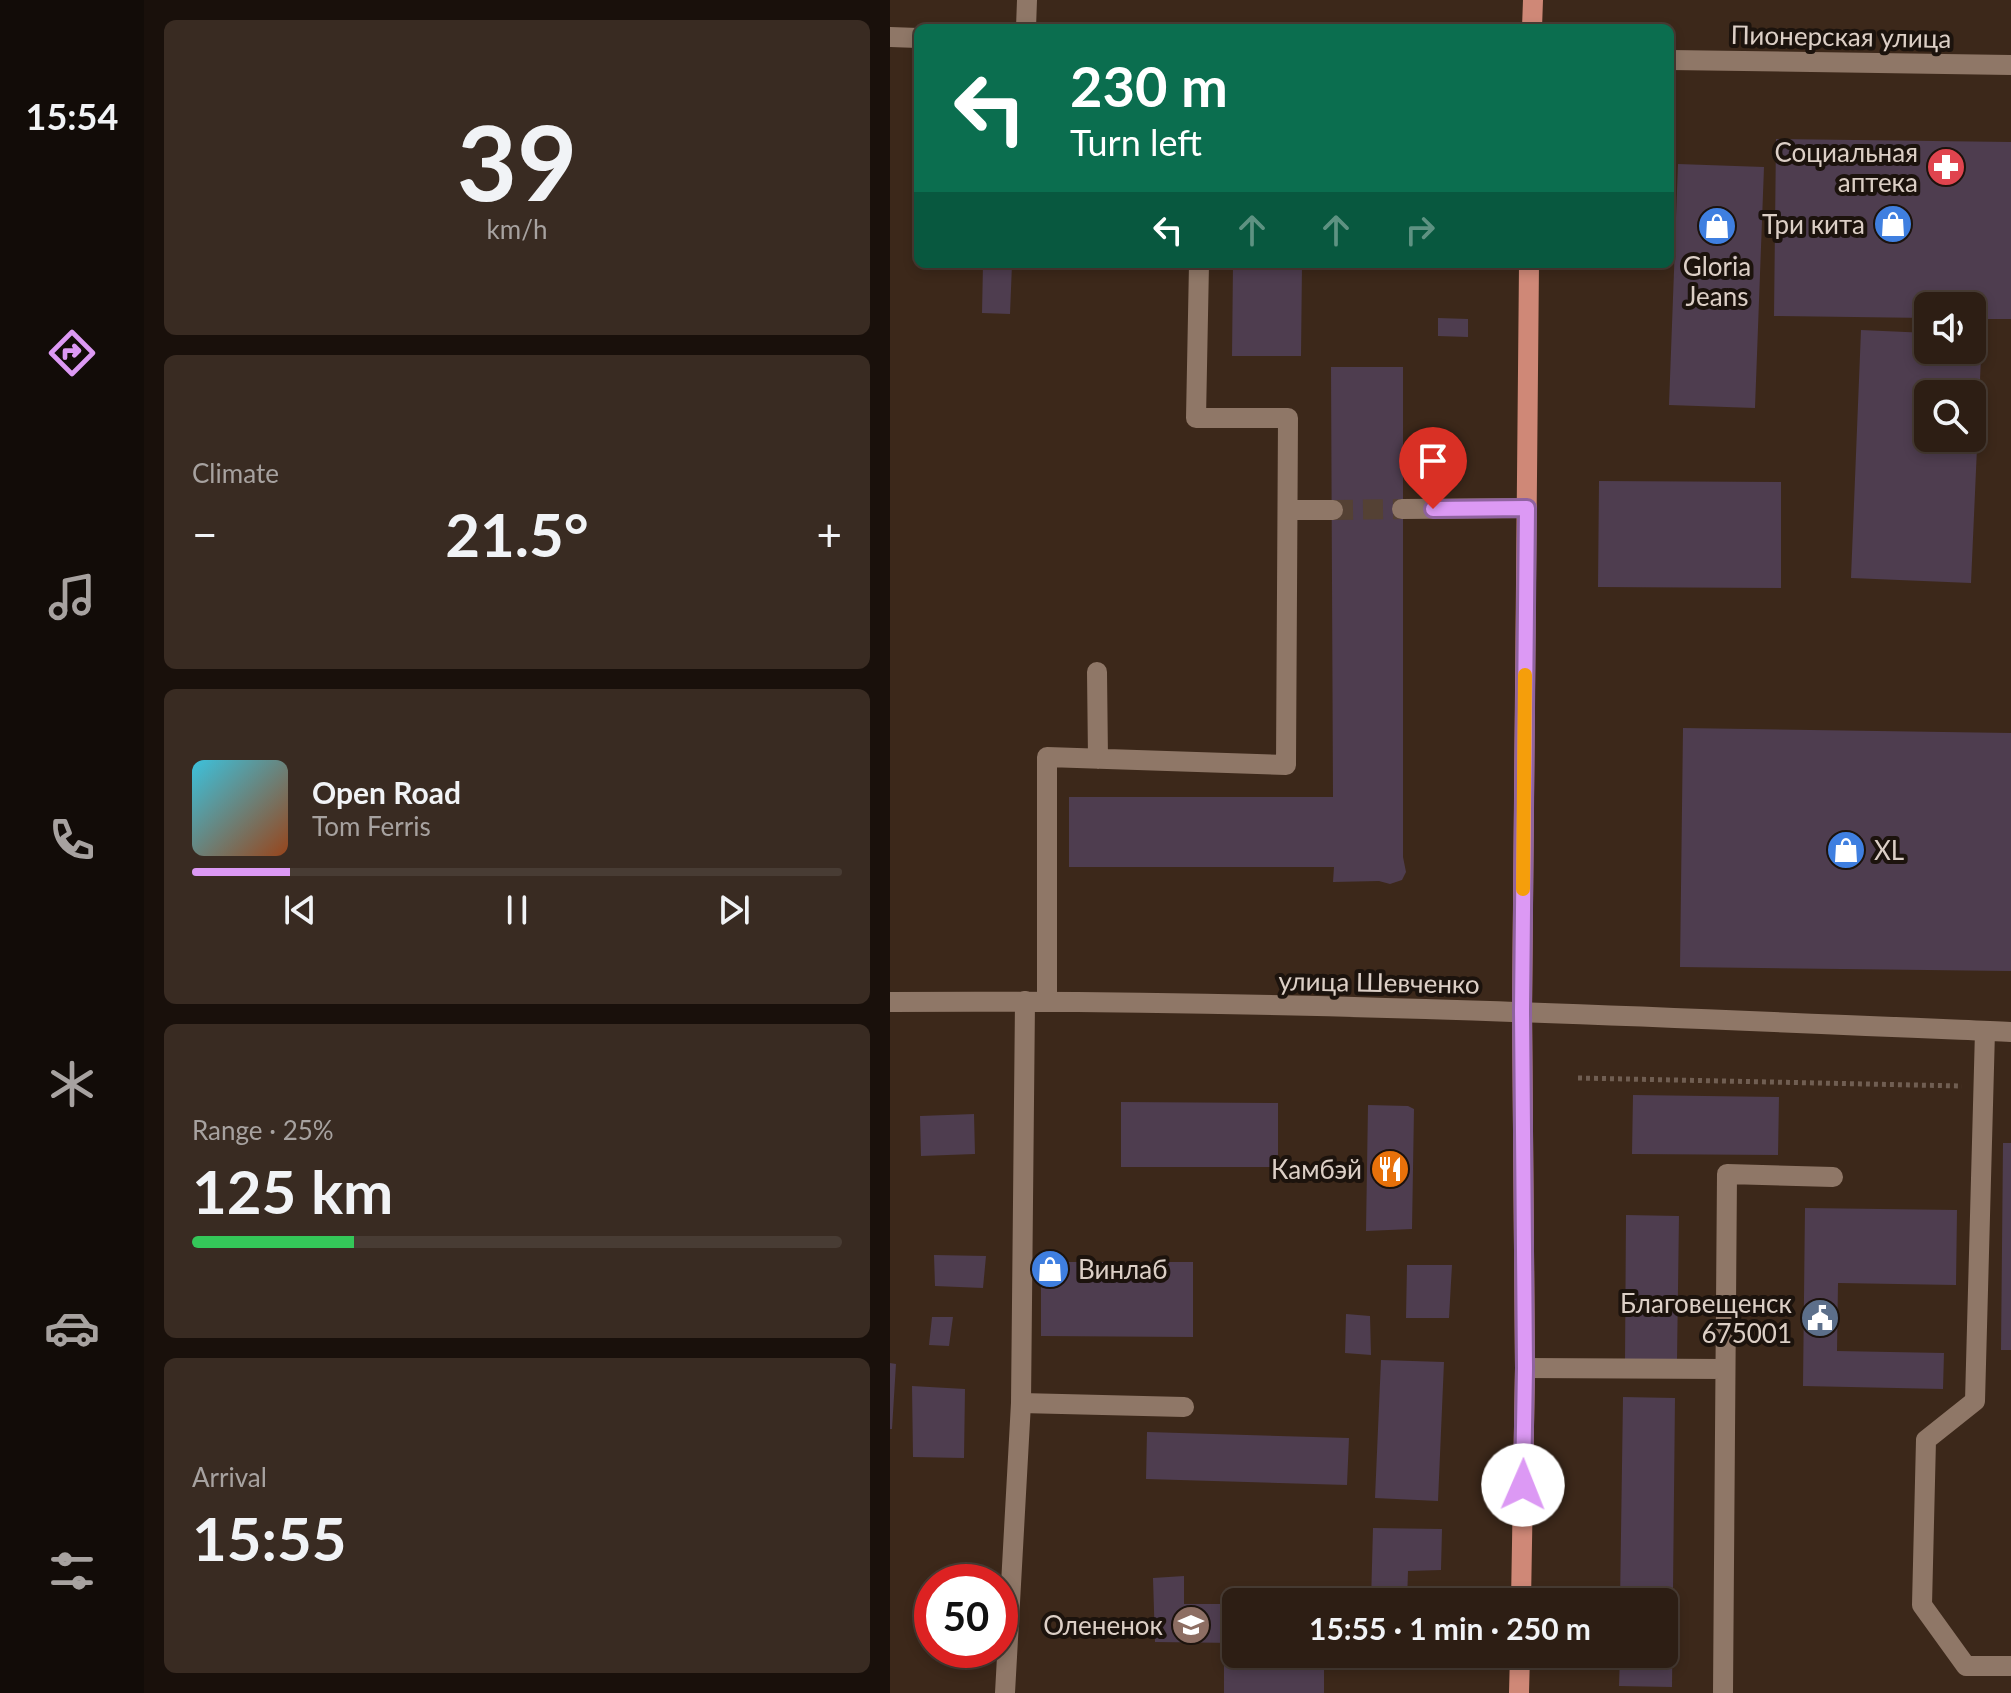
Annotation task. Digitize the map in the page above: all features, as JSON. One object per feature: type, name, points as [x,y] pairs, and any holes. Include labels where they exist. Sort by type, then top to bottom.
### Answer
[{"type":"main road","points":[[1532,24],[1533,0]]},
{"type":"main road","points":[[1521,1588],[1525,1368],[1522,1011],[1529,268]]},
{"type":"main road","points":[[1519,1693],[1520,1668]]},
{"type":"street","points":[[1026,24],[1027,0]]},
{"type":"street","points":[[890,37],[914,38]]},
{"type":"street","name":"Пионерская улица","points":[[1674,60],[2011,65]]},
{"type":"street","points":[[1047,1001],[1047,757],[1286,765],[1288,418],[1196,418],[1199,268]]},
{"type":"street","points":[[1402,509],[1527,508]]},
{"type":"street","points":[[1289,510],[1333,510]]},
{"type":"street","points":[[1097,672],[1098,759]]},
{"type":"street","points":[[1005,1693],[1021,1403],[1025,1001]]},
{"type":"street","name":"улица Шевченко","points":[[890,1002],[1047,1001],[1522,1011],[2011,1032]]},
{"type":"street","points":[[1985,1031],[1975,1401],[1926,1440],[1922,1605],[1966,1666],[2011,1666]]},
{"type":"street","points":[[1723,1693],[1727,1174],[1833,1177]]},
{"type":"street","points":[[1525,1368],[1725,1369]]},
{"type":"street","points":[[1021,1403],[1184,1407]]},
{"type":"path","points":[[1578,1078],[1983,1086]]},
{"type":"building","name":"Три кита","points":[[1776,139],[2011,142],[2011,319],[1986,319],[1986,292],[1914,292],[1914,318],[1774,316]]},
{"type":"building","points":[[1678,164],[1764,167],[1755,408],[1669,405]]},
{"type":"building","points":[[983,268],[1012,268],[1010,314],[982,313]]},
{"type":"building","points":[[1233,268],[1302,268],[1301,356],[1232,356]]},
{"type":"building","points":[[1438,318],[1468,319],[1468,337],[1438,336]]},
{"type":"building","points":[[1861,330],[1914,332],[1914,364],[1981,364],[1980,380],[1914,380],[1914,452],[1977,452],[1971,583],[1851,578]]},
{"type":"building","points":[[1331,367],[1403,367],[1403,857],[1406,872],[1402,880],[1390,884],[1379,881],[1333,882],[1334,867],[1069,867],[1069,797],[1333,797]]},
{"type":"building","points":[[1599,481],[1781,482],[1781,588],[1598,587]]},
{"type":"building","name":"XL","points":[[1683,728],[2011,733],[2011,971],[1680,967]]},
{"type":"building","points":[[1633,1095],[1779,1097],[1778,1155],[1632,1154]]},
{"type":"building","points":[[1121,1102],[1278,1103],[1278,1167],[1121,1167]]},
{"type":"building","name":"Камбэй","points":[[1368,1105],[1408,1106],[1414,1109],[1412,1229],[1366,1231]]},
{"type":"building","points":[[974,1114],[975,1154],[921,1156],[920,1116]]},
{"type":"building","points":[[2003,1143],[2011,1143],[2011,1350],[2001,1350]]},
{"type":"building","name":"Благовещенск 675001","points":[[1805,1208],[1957,1210],[1956,1285],[1838,1283],[1837,1351],[1944,1353],[1943,1389],[1803,1386]]},
{"type":"building","points":[[1626,1215],[1679,1216],[1677,1361],[1625,1361]]},
{"type":"building","points":[[934,1255],[986,1256],[983,1288],[935,1286]]},
{"type":"building","points":[[1041,1262],[1193,1262],[1193,1337],[1041,1336]]},
{"type":"building","points":[[1407,1265],[1452,1265],[1449,1318],[1406,1318]]},
{"type":"building","points":[[1346,1314],[1370,1316],[1371,1355],[1345,1353]]},
{"type":"building","points":[[932,1317],[953,1317],[949,1346],[929,1345]]},
{"type":"building","points":[[1381,1360],[1444,1362],[1438,1501],[1375,1498]]},
{"type":"building","points":[[890,1363],[896,1364],[892,1429],[890,1429]]},
{"type":"building","points":[[912,1386],[965,1389],[964,1458],[913,1457]]},
{"type":"building","points":[[1623,1397],[1675,1398],[1673,1588],[1620,1588]]},
{"type":"building","points":[[1147,1432],[1349,1438],[1347,1485],[1146,1479]]},
{"type":"building","points":[[1373,1528],[1442,1529],[1441,1570],[1408,1571],[1407,1588],[1371,1588]]},
{"type":"building","points":[[1184,1576],[1184,1604],[1222,1604],[1222,1643],[1155,1642],[1153,1578]]},
{"type":"building","points":[[1224,1668],[1324,1668],[1324,1693],[1224,1693]]},
{"type":"building","points":[[1620,1668],[1672,1668],[1672,1687],[1619,1686]]},
{"type":"tunnel","points":[[1333,510],[1402,509]]},
{"type":"slow traffic","points":[[1523,889],[1525,675]]},
{"type":"place","name":"Социальная аптека","points":[[1946,167]]},
{"type":"place","name":"Три кита","points":[[1893,224]]},
{"type":"place","name":"Gloria Jeans","points":[[1717,226]]},
{"type":"place","name":"XL","points":[[1846,850]]},
{"type":"place","name":"Камбэй","points":[[1390,1169]]},
{"type":"place","name":"Винлаб","points":[[1050,1269]]},
{"type":"place","name":"Благовещенск 675001","points":[[1820,1318]]},
{"type":"place","name":"Олененок","points":[[1191,1625]]},
{"type":"route","points":[[1433,509],[1527,508],[1522,1011],[1523,1485]]}]
